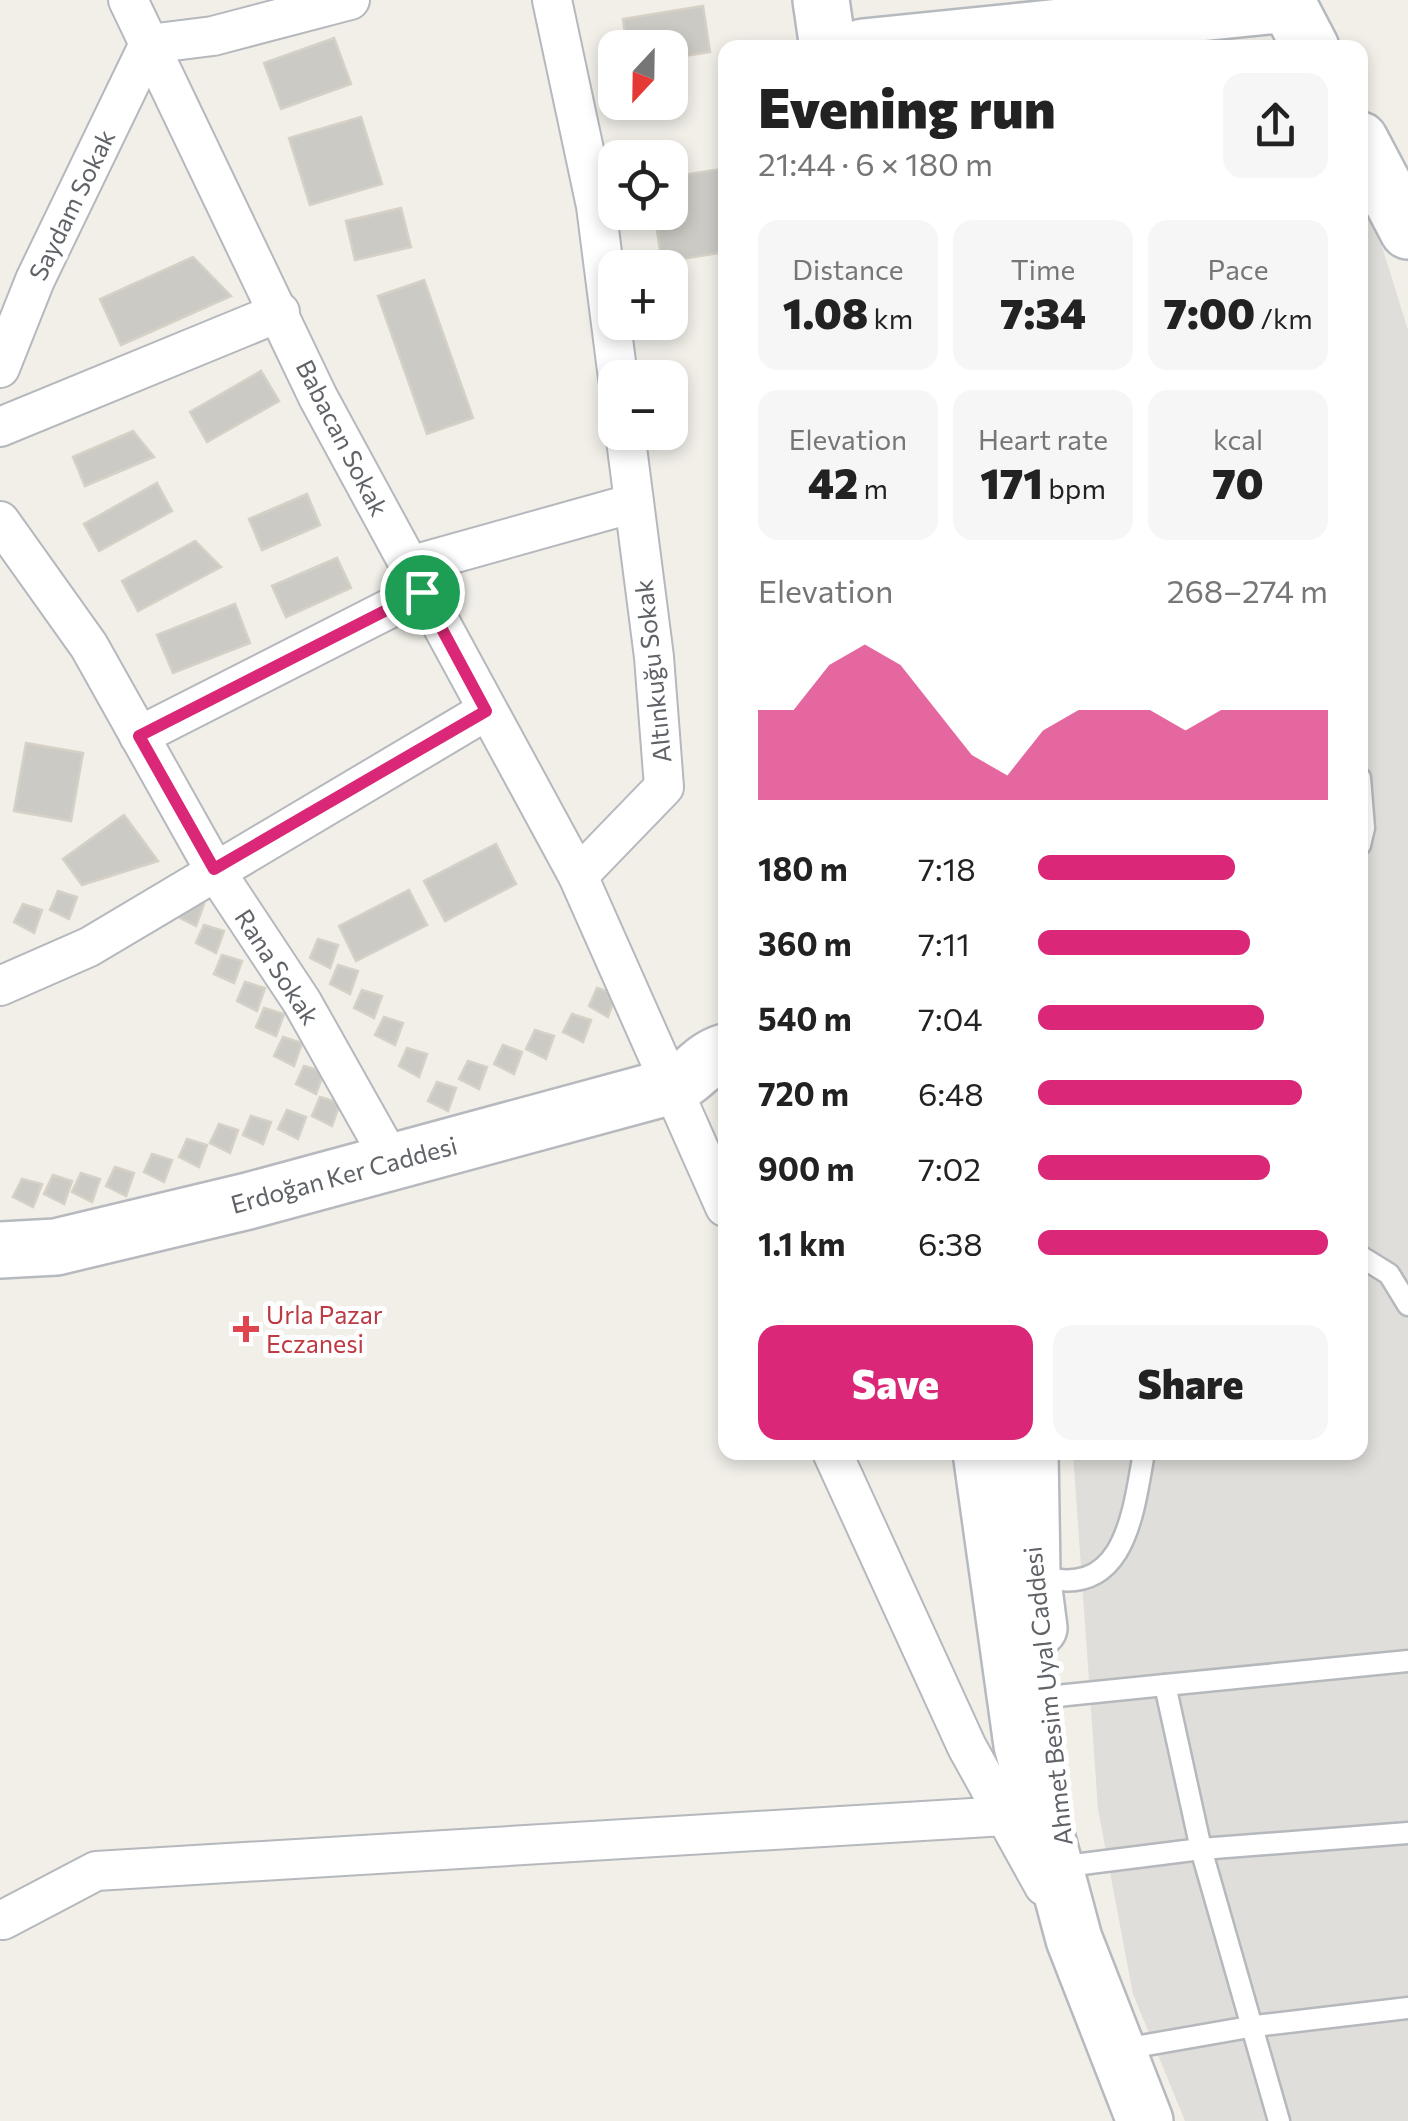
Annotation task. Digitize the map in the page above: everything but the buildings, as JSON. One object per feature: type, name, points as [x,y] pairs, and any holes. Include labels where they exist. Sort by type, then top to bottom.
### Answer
[{"type":"main road","points":[[821,0],[827,40]]},
{"type":"main road","points":[[857,0],[862,40]]},
{"type":"main road","points":[[908,40],[992,27],[1202,6],[1288,4],[1307,40]]},
{"type":"main road","points":[[1368,155],[1408,231]]},
{"type":"main road","name":"Erdoğan Ker Caddesi","points":[[0,1250],[56,1247],[392,1162],[702,1077]]},
{"type":"main road","name":"Ahmet Besim Uyal Caddesi","points":[[981,1460],[1022,1745],[1074,1940],[1145,2121]]},
{"type":"main road","name":"Ahmet Besim Uyal Caddesi","points":[[1030,1460],[1032,1574],[1074,1940]]},
{"type":"street","name":"Babacan Sokak","points":[[128,0],[318,397],[578,876],[702,1077],[718,1168]]},
{"type":"street","points":[[149,44],[213,36],[350,0]]},
{"type":"street","points":[[552,0],[596,206],[616,360]]},
{"type":"street","name":"Saydam Sokak","points":[[0,368],[35,280],[149,44]]},
{"type":"street","points":[[0,427],[280,312]]},
{"type":"street","name":"Altınkuğu Sokak","points":[[578,876],[664,787],[654,657],[628,450]]},
{"type":"street","points":[[139,736],[415,579],[634,503]]},
{"type":"street","name":"Rana Sokak","points":[[0,521],[89,646],[214,869],[302,1002],[392,1162]]},
{"type":"street","points":[[0,986],[89,946],[486,711]]},
{"type":"street","points":[[836,1460],[966,1747],[1074,1940]]},
{"type":"street","points":[[3,1920],[96,1871],[1005,1816]]},
{"type":"lane","points":[[1368,1261],[1389,1274],[1408,1305]]},
{"type":"lane","points":[[1032,1574],[1062,1583],[1104,1569],[1130,1533],[1143,1460]]},
{"type":"lane","points":[[1046,1698],[1408,1660]]},
{"type":"lane","points":[[1166,1684],[1201,1849],[1255,2026],[1279,2121]]},
{"type":"lane","points":[[1066,1866],[1201,1849],[1408,1833]]},
{"type":"lane","points":[[1117,2050],[1255,2026],[1408,2008]]},
{"type":"shaded area","points":[[1368,202],[1408,330],[1408,2121],[1185,2121],[1133,1994],[1098,1809],[1073,1460],[1368,1460]]},
{"type":"place","name":"Urla Pazar Eczanesi","points":[[246,1329]]},
{"type":"route","points":[[422,592],[486,711],[214,869],[139,736],[422,592]]}]
